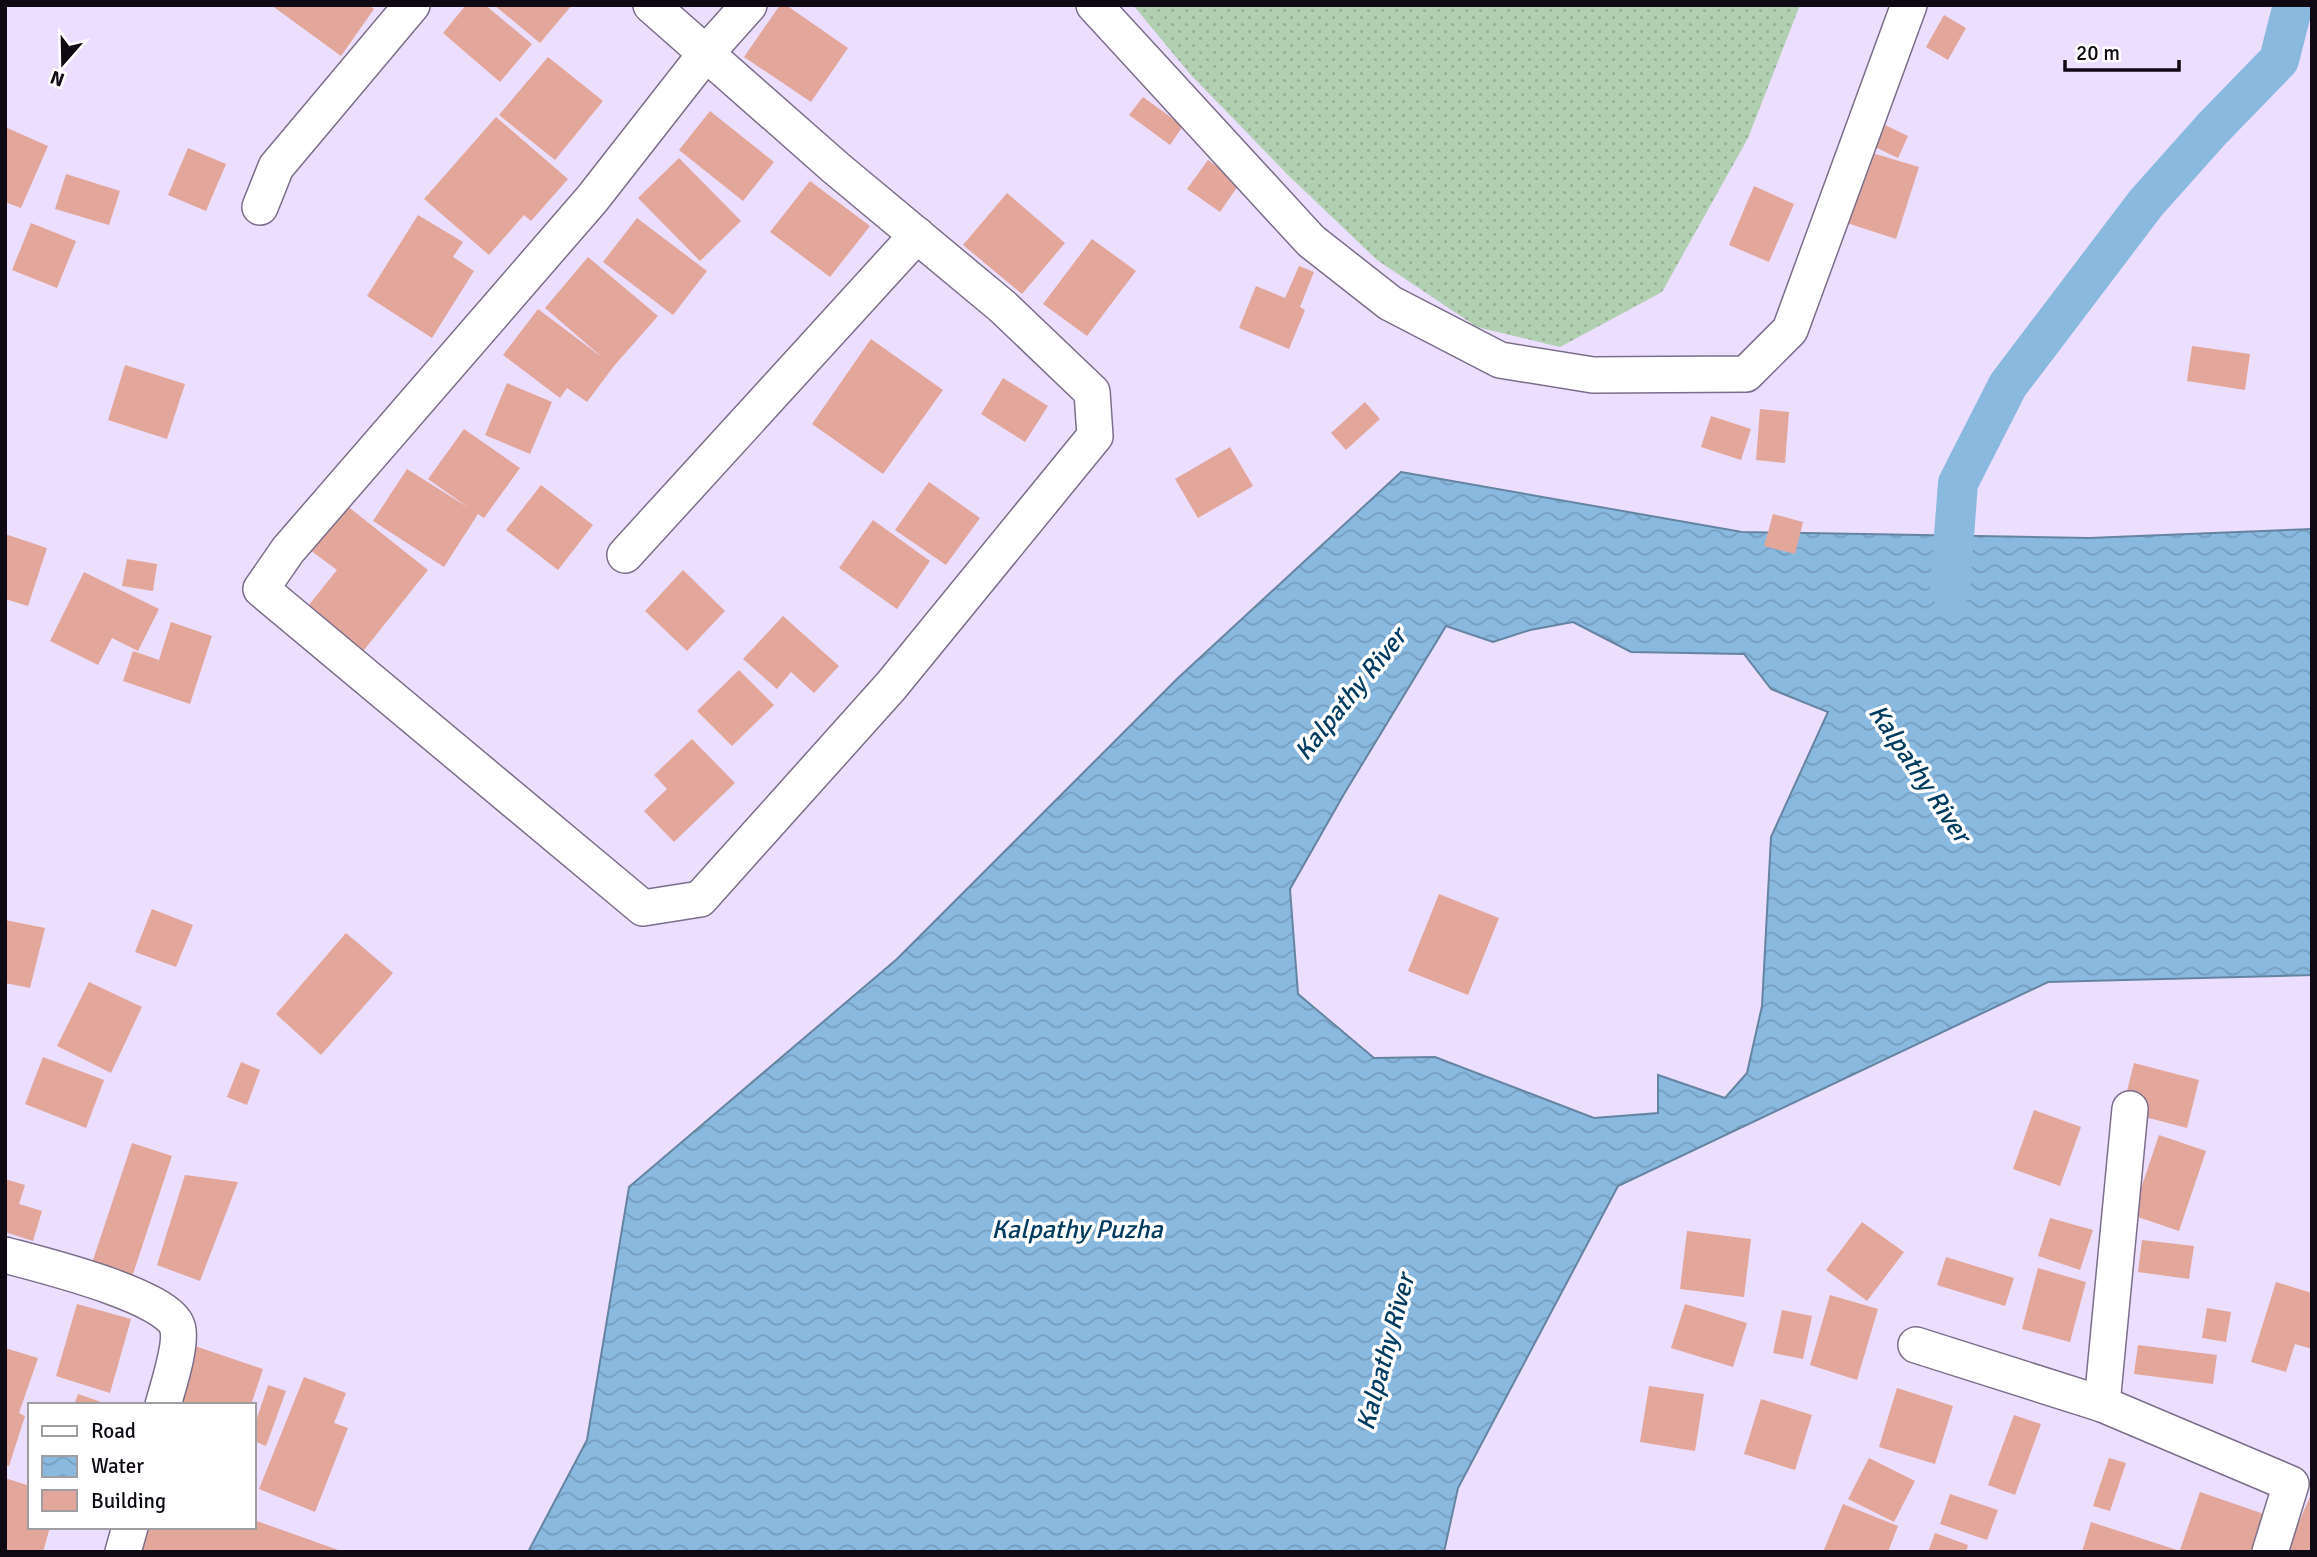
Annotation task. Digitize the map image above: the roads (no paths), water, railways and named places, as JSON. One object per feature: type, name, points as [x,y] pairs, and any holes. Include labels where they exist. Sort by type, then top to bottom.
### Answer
[{"type":"street","points":[[260,207],[276,167],[412,5]]},
{"type":"street","points":[[651,5],[707,52],[836,168],[1003,307],[1092,392],[1095,436],[891,687],[700,899],[643,908],[261,589],[288,550],[592,200],[707,52],[749,5]]},
{"type":"street","points":[[1094,5],[1311,241],[1390,303],[1500,360],[1593,375],[1746,374],[1790,330],[1909,5]]},
{"type":"street","points":[[625,555],[917,235]]},
{"type":"street","points":[[2102,1404],[2130,1108]]},
{"type":"street","points":[[5,1255],[78,1275],[148,1301],[169,1314],[178,1327],[175,1359],[164,1403]]},
{"type":"street","points":[[1916,1345],[2102,1404],[2291,1484],[2270,1552]]},
{"type":"street","points":[[123,1552],[129,1529]]},
{"type":"water","name":"Kalpathy Puzha","points":[[1401,472],[1742,532],[2089,538],[2312,529],[2312,975],[2048,982],[1618,1186],[1458,1488],[1444,1552],[528,1552],[587,1440],[629,1187],[897,959],[1177,679]],"holes":[[[1573,622],[1631,652],[1744,654],[1771,689],[1828,712],[1771,837],[1762,1006],[1747,1073],[1725,1098],[1658,1075],[1658,1113],[1594,1118],[1435,1057],[1374,1058],[1298,994],[1290,889],[1446,626],[1493,642],[1530,630]]]},
{"type":"waterway","points":[[1950,589],[1958,483],[2008,385],[2146,203],[2279,60],[2293,5]]},
{"type":"water label","name":"Kalpathy River","points":[[1350,694]]},
{"type":"water label","name":"Kalpathy River","points":[[1920,773]]},
{"type":"water label","name":"Kalpathy River","points":[[1385,1352]]}]
